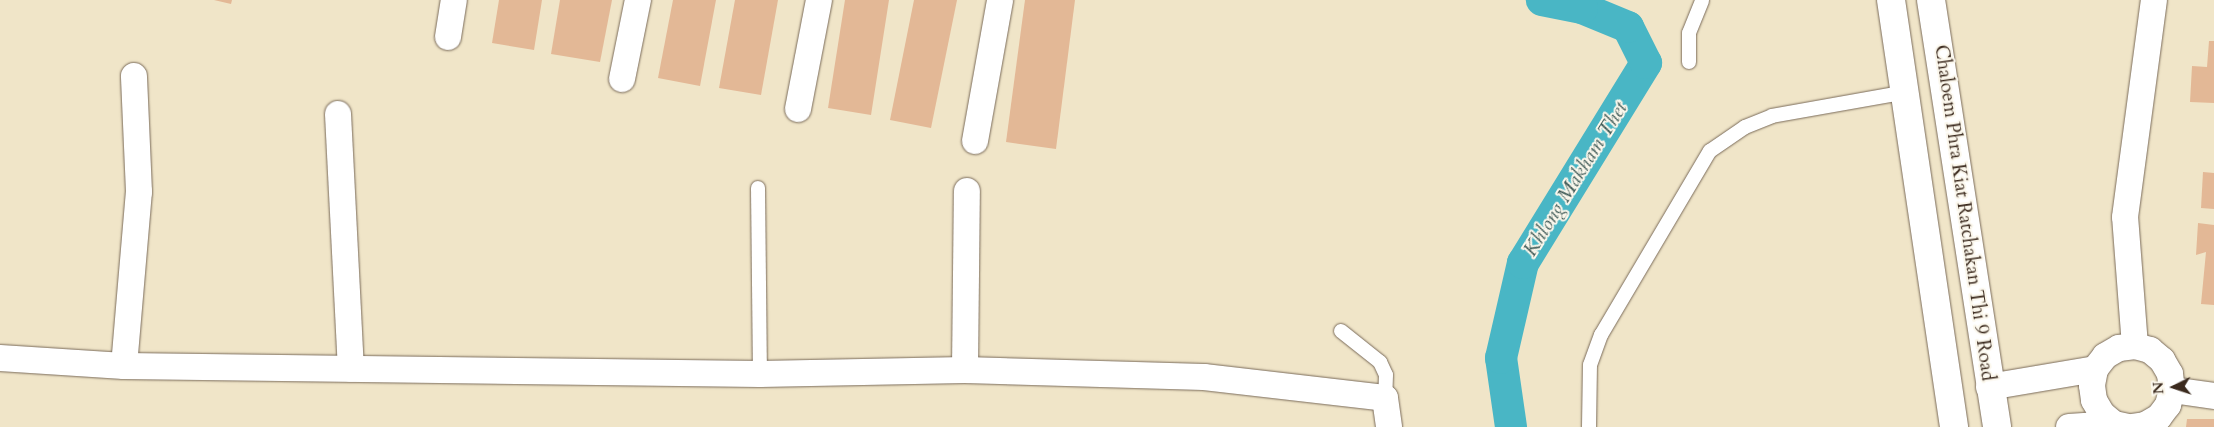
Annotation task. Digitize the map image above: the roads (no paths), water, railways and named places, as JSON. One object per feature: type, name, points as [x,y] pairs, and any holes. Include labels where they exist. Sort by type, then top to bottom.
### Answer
[{"type":"main road","name":"Chaloem Phra Kiat Ratchakan Thi 9 Road","points":[[1892,0],[1954,427]]},
{"type":"main road","name":"Chaloem Phra Kiat Ratchakan Thi 9 Road","points":[[1931,0],[1989,387],[1997,427]]},
{"type":"main road","points":[[1950,393],[1989,387]]},
{"type":"street","points":[[448,37],[454,0]]},
{"type":"street","points":[[622,79],[638,0]]},
{"type":"street","points":[[798,110],[819,0]]},
{"type":"street","points":[[975,141],[1000,0]]},
{"type":"street","points":[[2134,346],[2125,217],[2154,0]]},
{"type":"street","points":[[124,366],[139,192],[140,151],[134,76]]},
{"type":"street","points":[[338,114],[351,369]]},
{"type":"street","points":[[965,370],[967,192]]},
{"type":"street","points":[[2069,427],[2125,426],[2145,425],[2159,418],[2168,405],[2172,390],[2170,374],[2162,360],[2150,350],[2134,346],[2119,348],[2105,356],[2095,369],[2092,385],[2094,400],[2102,414],[2125,426]]},
{"type":"street","points":[[0,358],[124,366],[760,374],[965,370],[1204,377],[1385,398],[1389,427]]},
{"type":"street","points":[[1989,387],[2095,369]]},
{"type":"street","points":[[2172,390],[2214,396]]},
{"type":"lane","points":[[1689,62],[1688,33],[1702,0]]},
{"type":"lane","points":[[1589,427],[1590,366],[1601,335],[1710,152],[1745,127],[1772,116],[1906,92]]},
{"type":"lane","points":[[758,188],[760,374]]},
{"type":"lane","points":[[1341,331],[1380,362],[1386,375],[1385,398]]},
{"type":"waterway","name":"Khlong Makham Thet","points":[[1511,427],[1501,358],[1523,263],[1646,63],[1628,27],[1582,8],[1542,0]]}]
